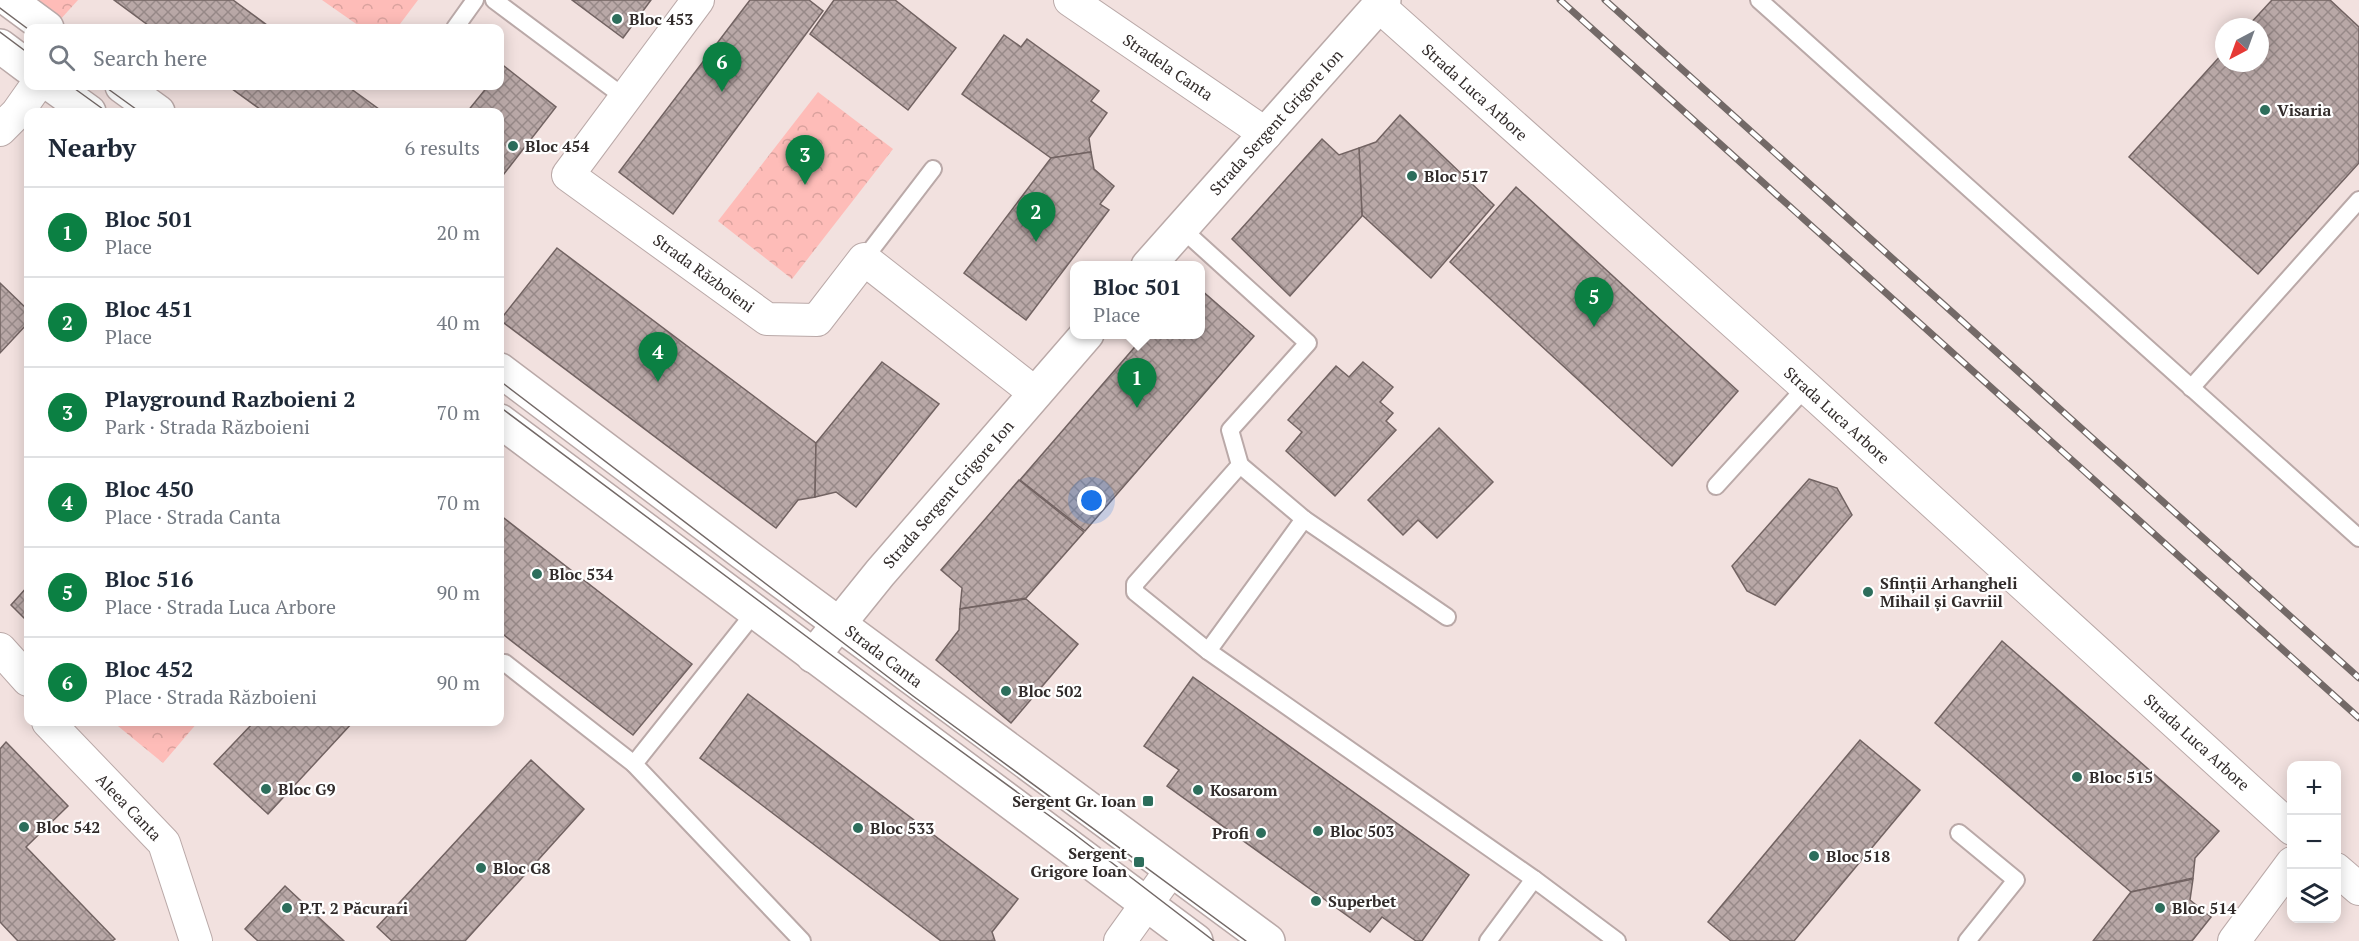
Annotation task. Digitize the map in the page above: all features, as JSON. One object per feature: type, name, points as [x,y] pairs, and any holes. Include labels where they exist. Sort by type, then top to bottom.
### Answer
[{"type":"main road","points":[[9,0],[42,24]]},
{"type":"main road","name":"Strada Sergent Grigore Ion","points":[[1152,261],[1382,3]]},
{"type":"main road","points":[[0,46],[24,64]]},
{"type":"main road","points":[[59,90],[83,108]]},
{"type":"main road","points":[[128,90],[152,108]]},
{"type":"main road","name":"Strada Sergent Grigore Ion","points":[[813,656],[1083,339]]},
{"type":"main road","name":"Strada Canta","points":[[504,373],[743,553],[1268,941]]},
{"type":"main road","points":[[504,424],[1196,941]]},
{"type":"street","name":"Strada Războieni","points":[[698,0],[568,175],[767,319],[817,320],[864,260]]},
{"type":"street","name":"Stradela Canta","points":[[1070,0],[1266,134]]},
{"type":"street","name":"Strada Luca Arbore","points":[[1382,3],[2287,824]]},
{"type":"street","points":[[0,130],[33,90]]},
{"type":"street","points":[[864,260],[1035,393]]},
{"type":"street","points":[[0,649],[24,676]]},
{"type":"street","name":"Aleea Canta","points":[[52,726],[164,843],[196,941]]},
{"type":"street","points":[[2234,941],[2288,869]]},
{"type":"street","points":[[1120,941],[1171,870]]},
{"type":"street","points":[[2341,873],[2359,889]]},
{"type":"lane","points":[[458,24],[475,0]]},
{"type":"lane","points":[[494,0],[624,97]]},
{"type":"lane","points":[[1759,0],[2359,538]]},
{"type":"lane","points":[[864,260],[933,169]]},
{"type":"lane","points":[[2191,388],[2359,200]]},
{"type":"lane","points":[[1181,228],[1308,343],[1230,430],[1240,465],[1304,519],[1447,617]]},
{"type":"lane","points":[[1716,486],[1806,387]]},
{"type":"lane","points":[[1240,465],[1135,584],[1135,592],[1208,651],[1534,879],[1617,941]]},
{"type":"lane","points":[[1208,651],[1304,519]]},
{"type":"lane","points":[[634,764],[755,612]]},
{"type":"lane","points":[[505,663],[634,764],[802,941]]},
{"type":"lane","points":[[1959,833],[2016,880],[1967,941]]},
{"type":"lane","points":[[1488,941],[1534,879]]},
{"type":"green space","points":[[34,0],[78,0],[59,21]]},
{"type":"green space","points":[[322,0],[418,0],[400,24],[356,24]]},
{"type":"green space","points":[[818,92],[893,149],[792,279],[718,221]]},
{"type":"green space","points":[[118,726],[195,726],[163,763]]},
{"type":"building","points":[[114,0],[233,0],[266,24],[147,24]]},
{"type":"building","name":"Bloc 453","points":[[572,0],[651,0],[623,38]]},
{"type":"building","points":[[750,0],[809,0],[823,11],[673,214],[619,172]]},
{"type":"building","points":[[834,0],[895,0],[956,48],[908,110],[810,34]]},
{"type":"building","name":"Visaria","points":[[2272,0],[2330,0],[2359,27],[2359,163],[2258,274],[2129,157],[2215,62],[2215,72],[2269,72],[2269,18],[2255,18]]},
{"type":"building","points":[[1004,35],[1021,47],[1027,39],[1099,91],[1091,101],[1107,113],[1089,138],[1091,152],[1051,158],[962,94]]},
{"type":"building","name":"Bloc 454","points":[[504,66],[556,107],[504,174],[504,108],[470,108],[485,90],[504,90]]},
{"type":"building","points":[[234,90],[353,90],[377,108],[258,108]]},
{"type":"building","name":"Bloc 517","points":[[1400,115],[1494,205],[1431,278],[1362,215],[1359,148],[1376,142]]},
{"type":"building","points":[[1322,139],[1339,155],[1359,148],[1362,216],[1290,296],[1232,239]]},
{"type":"building","points":[[1091,152],[1094,169],[1114,186],[1100,204],[1109,210],[1026,320],[964,273],[1051,158]]},
{"type":"building","points":[[1516,187],[1738,391],[1672,466],[1450,262]]},
{"type":"building","points":[[557,248],[816,443],[815,497],[798,500],[776,528],[504,323],[504,315]]},
{"type":"building","points":[[0,283],[24,306],[24,327],[0,353]]},
{"type":"building","points":[[1205,293],[1254,336],[1085,531],[1020,480],[1142,339],[1205,339]]},
{"type":"building","points":[[882,362],[939,404],[856,507],[836,492],[815,497],[816,443]]},
{"type":"building","points":[[1363,362],[1393,387],[1380,402],[1393,413],[1386,421],[1396,430],[1335,496],[1286,451],[1302,432],[1288,420],[1336,366],[1349,377]]},
{"type":"building","points":[[1439,428],[1493,482],[1437,538],[1418,520],[1403,535],[1368,500]]},
{"type":"building","points":[[1809,479],[1837,488],[1852,515],[1775,605],[1747,591],[1732,566]]},
{"type":"building","points":[[1019,480],[1084,532],[1026,598],[960,609],[962,588],[941,570]]},
{"type":"building","name":"Bloc 534","points":[[504,518],[692,664],[633,735],[504,635]]},
{"type":"building","points":[[24,590],[24,618],[11,605]]},
{"type":"building","name":"Bloc 502","points":[[1026,599],[1078,644],[1011,723],[936,660],[959,630],[960,609]]},
{"type":"building","name":"Bloc 515","points":[[2002,641],[2219,831],[2195,858],[2193,878],[2131,892],[1935,723]]},
{"type":"building","name":"Bloc 503","points":[[1193,677],[1469,875],[1422,941],[1416,941],[1382,917],[1370,932],[1167,786],[1179,770],[1144,746]]},
{"type":"building","name":"Bloc 533","points":[[748,694],[1018,899],[992,932],[995,941],[941,941],[700,758]]},
{"type":"building","name":"Bloc G9","points":[[250,726],[349,726],[268,814],[214,764]]},
{"type":"building","name":"Bloc 518","points":[[1860,740],[1920,790],[1794,941],[1731,941],[1708,922]]},
{"type":"building","name":"Bloc 542","points":[[6,742],[68,806],[26,847],[115,939],[112,941],[18,941],[0,922],[0,749]]},
{"type":"building","name":"Bloc G8","points":[[531,760],[584,809],[465,941],[392,941],[377,927]]},
{"type":"building","name":"Bloc 514","points":[[2193,879],[2190,900],[2211,917],[2192,941],[2093,941],[2131,892]]},
{"type":"building","name":"P.T. 2 Păcurari","points":[[285,886],[344,941],[258,941],[245,929]]},
{"type":"tram line","points":[[0,8],[24,26]]},
{"type":"tram line","points":[[0,32],[24,50]]},
{"type":"tram line","points":[[77,90],[101,108]]},
{"type":"tram line","points":[[110,90],[134,108]]},
{"type":"tram line","points":[[504,384],[913,696],[1246,941]]},
{"type":"tram line","points":[[504,410],[1073,833],[1214,941]]},
{"type":"railway","points":[[1560,0],[2359,718]]},
{"type":"railway","points":[[1605,0],[2359,678]]},
{"type":"place","name":"Bloc 453","points":[[617,19]]},
{"type":"place","name":"Bloc 452","points":[[722,92]]},
{"type":"place","name":"Visaria","points":[[2265,110]]},
{"type":"place","name":"Bloc 454","points":[[513,146]]},
{"type":"place","name":"Bloc 517","points":[[1412,176]]},
{"type":"place","name":"Playground Razboieni 2","points":[[805,185]]},
{"type":"place","name":"Bloc 451","points":[[1036,242]]},
{"type":"place","name":"Bloc 516","points":[[1594,327]]},
{"type":"place","name":"Bloc 450","points":[[658,382]]},
{"type":"place","name":"Bloc 501","points":[[1137,408]]},
{"type":"place","name":"Bloc 534","points":[[537,574]]},
{"type":"place","name":"Sfinții Arhangheli Mihail și Gavriil","points":[[1868,592]]},
{"type":"place","name":"Bloc 502","points":[[1006,691]]},
{"type":"place","name":"Bloc 515","points":[[2077,777]]},
{"type":"place","name":"Bloc G9","points":[[266,789]]},
{"type":"place","name":"Kosarom","points":[[1198,790]]},
{"type":"place","name":"Sergent Gr. Ioan","points":[[1148,801]]},
{"type":"place","name":"Bloc 542","points":[[24,827]]},
{"type":"place","name":"Bloc 533","points":[[858,828]]},
{"type":"place","name":"Bloc 503","points":[[1318,831]]},
{"type":"place","name":"Profi","points":[[1261,833]]},
{"type":"place","name":"Bloc 518","points":[[1814,856]]},
{"type":"place","name":"Sergent Grigore Ioan","points":[[1139,862]]},
{"type":"place","name":"Bloc G8","points":[[481,868]]},
{"type":"place","name":"Superbet","points":[[1316,901]]},
{"type":"place","name":"P.T. 2 Păcurari","points":[[287,908]]},
{"type":"place","name":"Bloc 514","points":[[2160,908]]}]
